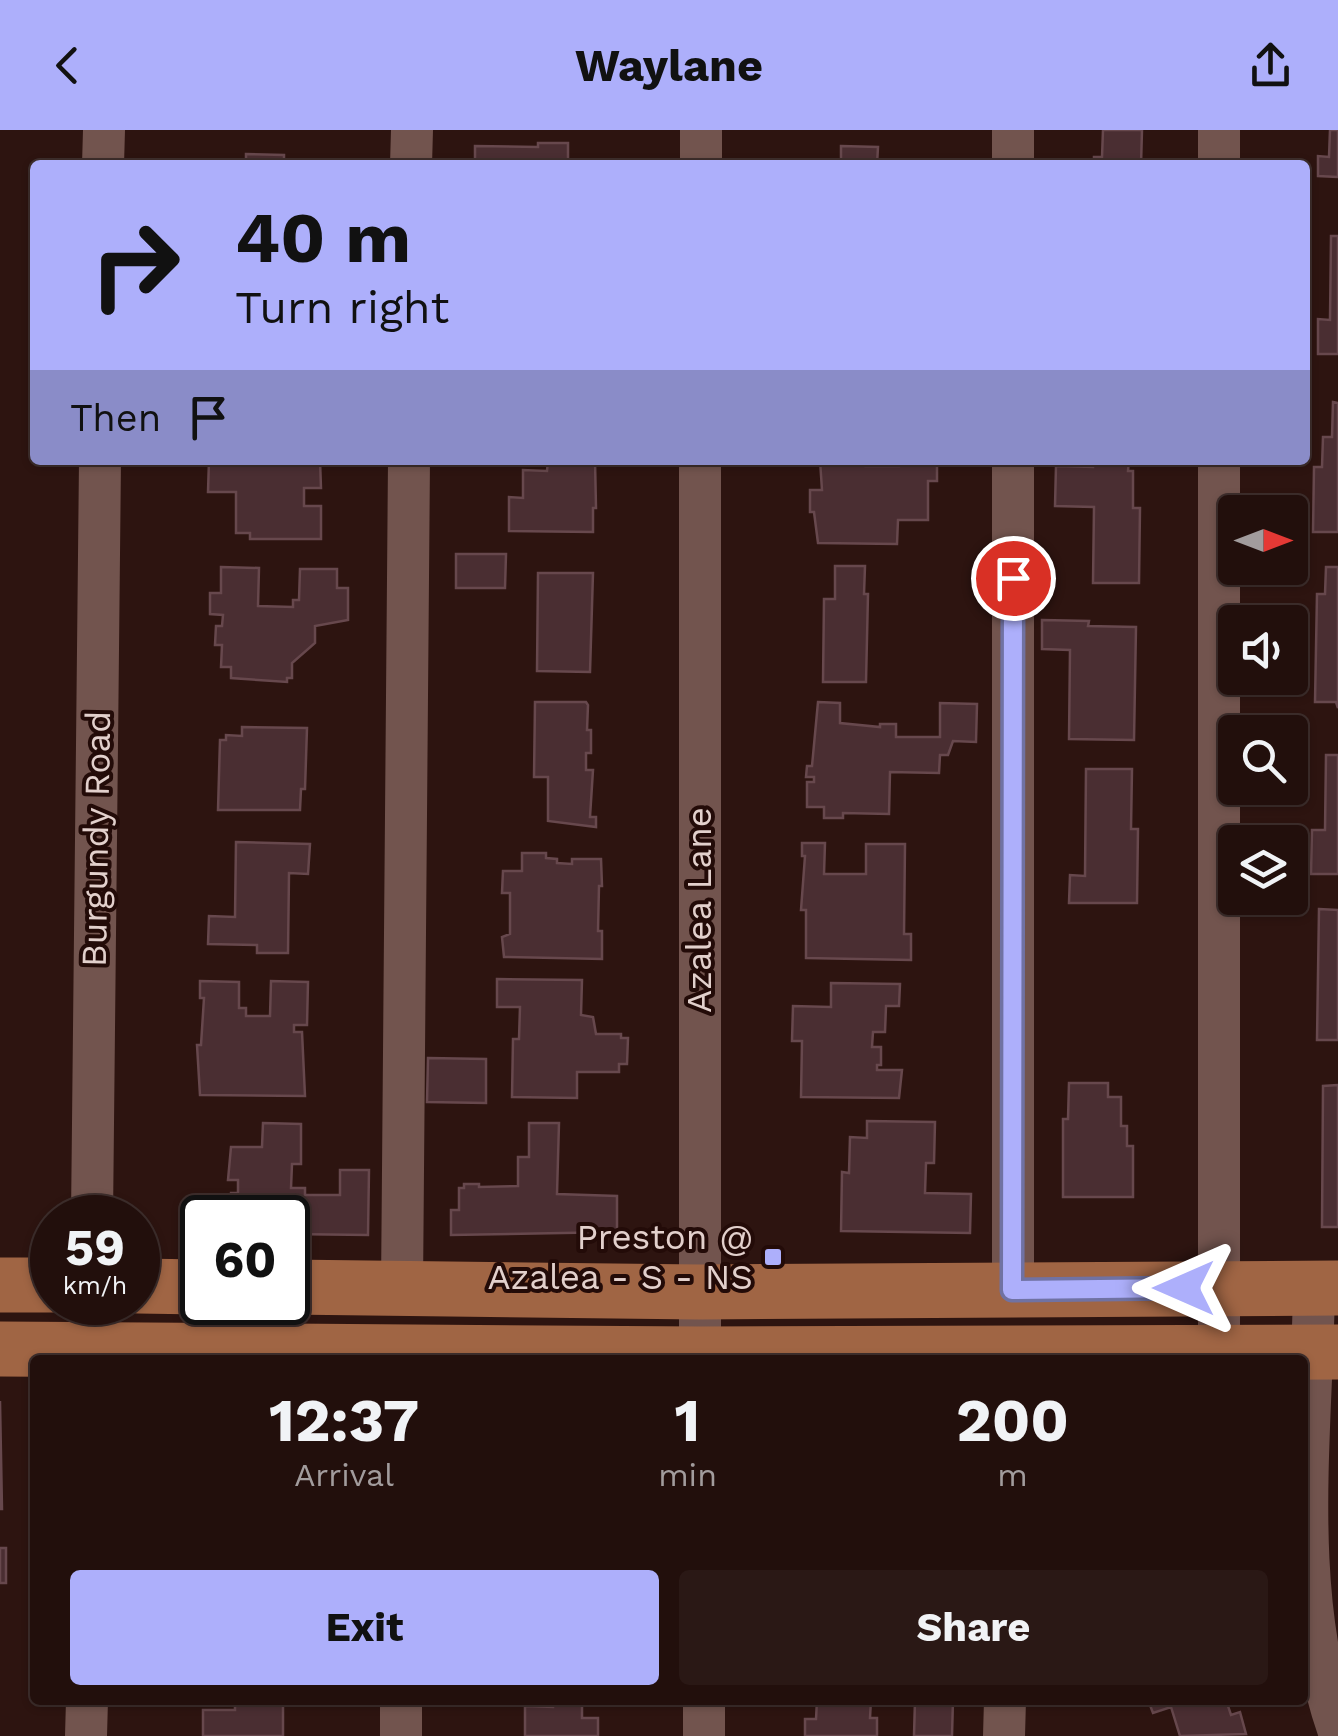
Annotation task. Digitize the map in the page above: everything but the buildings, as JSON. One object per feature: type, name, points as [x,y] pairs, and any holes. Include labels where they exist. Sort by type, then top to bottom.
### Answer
[{"type":"main road","points":[[0,1285],[30,1285]]},
{"type":"main road","points":[[310,1288],[700,1292],[1326,1288]]},
{"type":"main road","points":[[0,1349],[91,1337],[386,1355]]},
{"type":"main road","points":[[1067,1355],[1326,1352]]},
{"type":"street","points":[[103,160],[104,130]]},
{"type":"street","points":[[411,160],[412,130]]},
{"type":"street","points":[[701,130],[701,160]]},
{"type":"street","points":[[1014,130],[1014,160]]},
{"type":"street","points":[[1220,130],[1220,160]]},
{"type":"street","name":"Burgundy Road","points":[[92,1195],[100,465]]},
{"type":"street","points":[[402,1289],[409,465]]},
{"type":"street","name":"Azalea Lane","points":[[700,465],[700,1355]]},
{"type":"street","points":[[1012,1290],[1013,465]]},
{"type":"street","points":[[1219,465],[1219,1352]]},
{"type":"street","points":[[1326,1288],[1326,1352],[1308,1519],[1313,1602],[1338,1730]]},
{"type":"street","points":[[86,1736],[87,1705]]},
{"type":"street","points":[[401,1705],[401,1736]]},
{"type":"street","points":[[704,1705],[704,1736]]},
{"type":"street","points":[[1004,1736],[1005,1705]]},
{"type":"place","name":"Preston @ Azalea - S - NS","points":[[773,1257]]},
{"type":"route","points":[[1013,578],[1012,1290],[1184,1288]]}]
